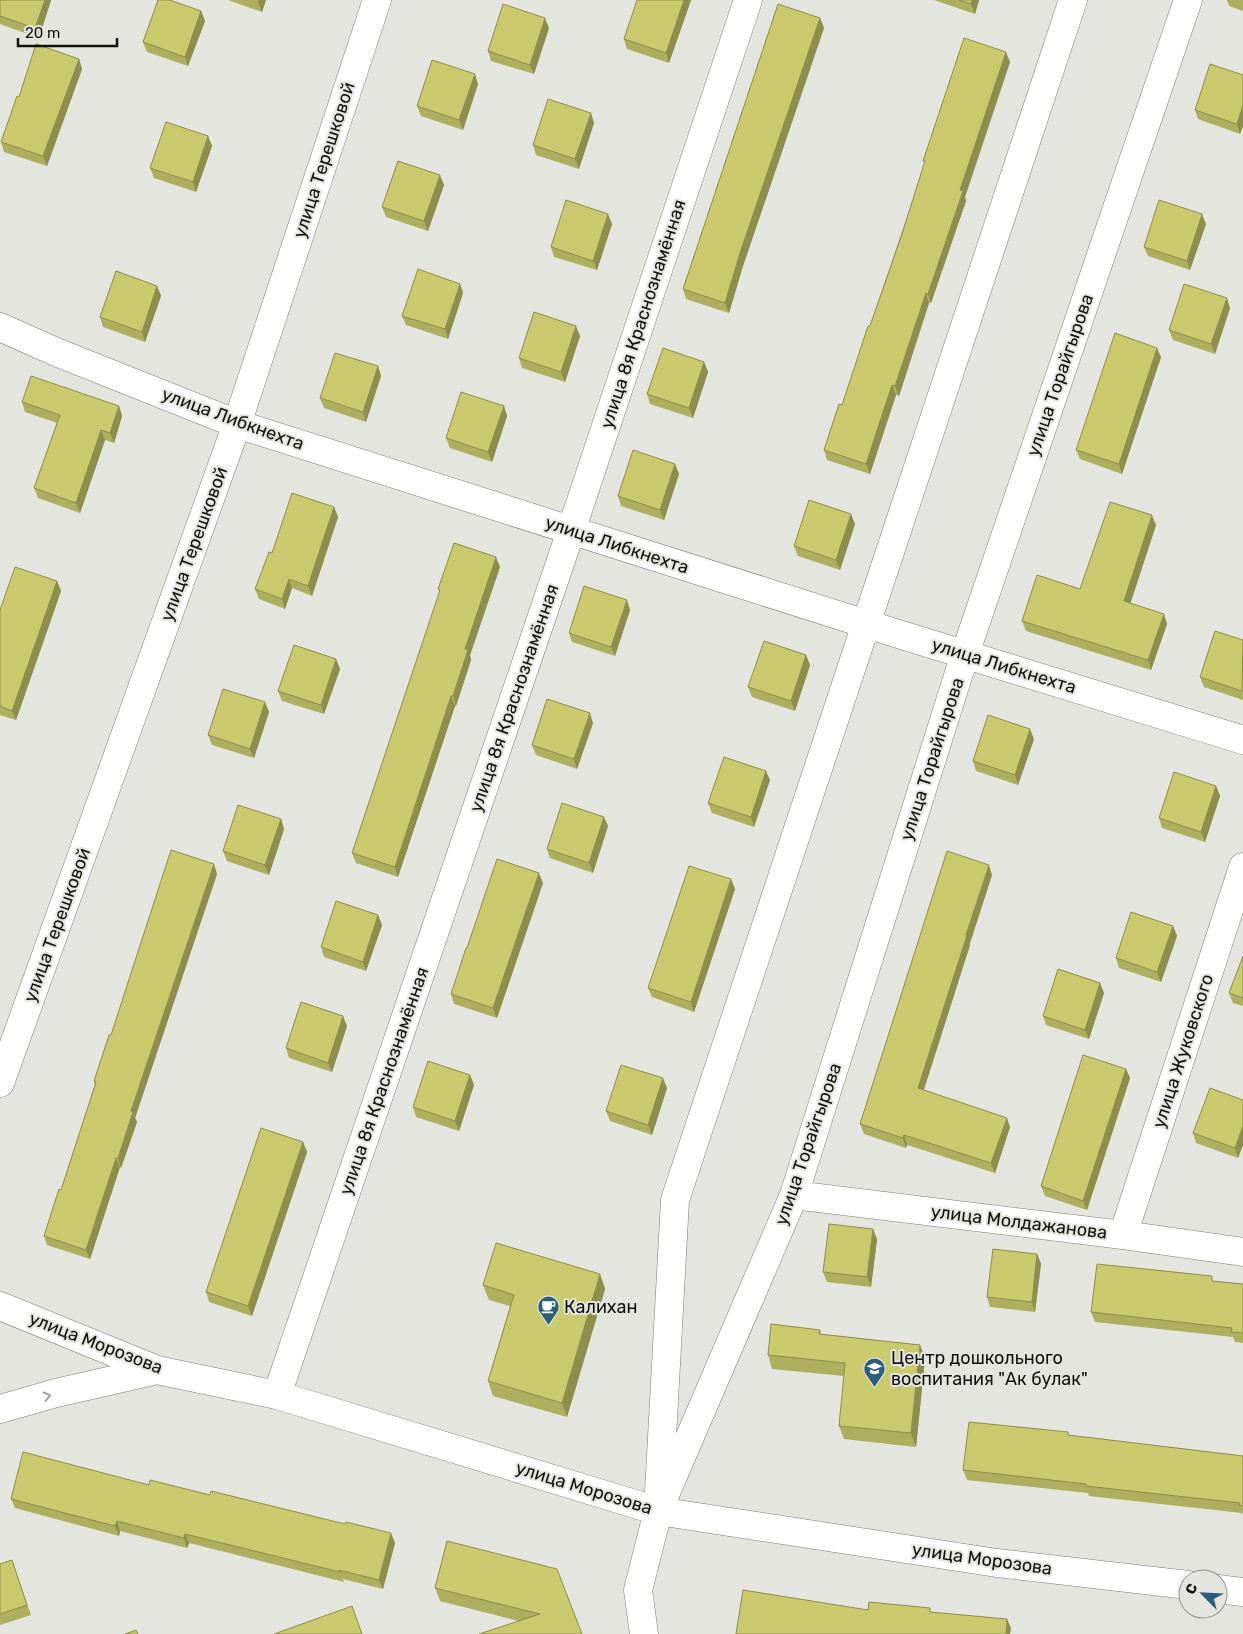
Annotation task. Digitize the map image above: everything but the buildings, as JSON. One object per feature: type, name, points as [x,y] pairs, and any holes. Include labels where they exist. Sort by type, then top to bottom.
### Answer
[{"type":"street","name":"улица Терешковой","points":[[0,1083],[237,424],[377,0]]},
{"type":"street","name":"улица 8я Краснознамённая","points":[[277,1395],[571,531],[748,0]]},
{"type":"street","name":"улица Торайгырова","points":[[658,1511],[675,1200],[1073,0]]},
{"type":"street","name":"улица Торайгырова","points":[[644,1634],[638,1590],[658,1511],[794,1195],[965,654],[1188,0]]},
{"type":"street","name":"улица Либкнехта","points":[[0,327],[56,352],[237,424],[866,624],[1243,740]]},
{"type":"street","name":"улица Жуковского","points":[[1122,1235],[1243,868]]},
{"type":"street","name":"улица Молдажанова","points":[[794,1195],[1122,1235],[1243,1252]]},
{"type":"street","name":"улица Морозова","points":[[0,1306],[157,1370],[277,1395],[658,1511],[997,1563],[1178,1584]]},
{"type":"street","points":[[0,1409],[56,1393],[157,1370]]},
{"type":"street","points":[[1228,1590],[1243,1592]]},
{"type":"place","name":"Калихан","points":[[548,1326]]},
{"type":"place","name":"Центр дошкольного воспитания \"Ак булак\"","points":[[875,1387]]}]
